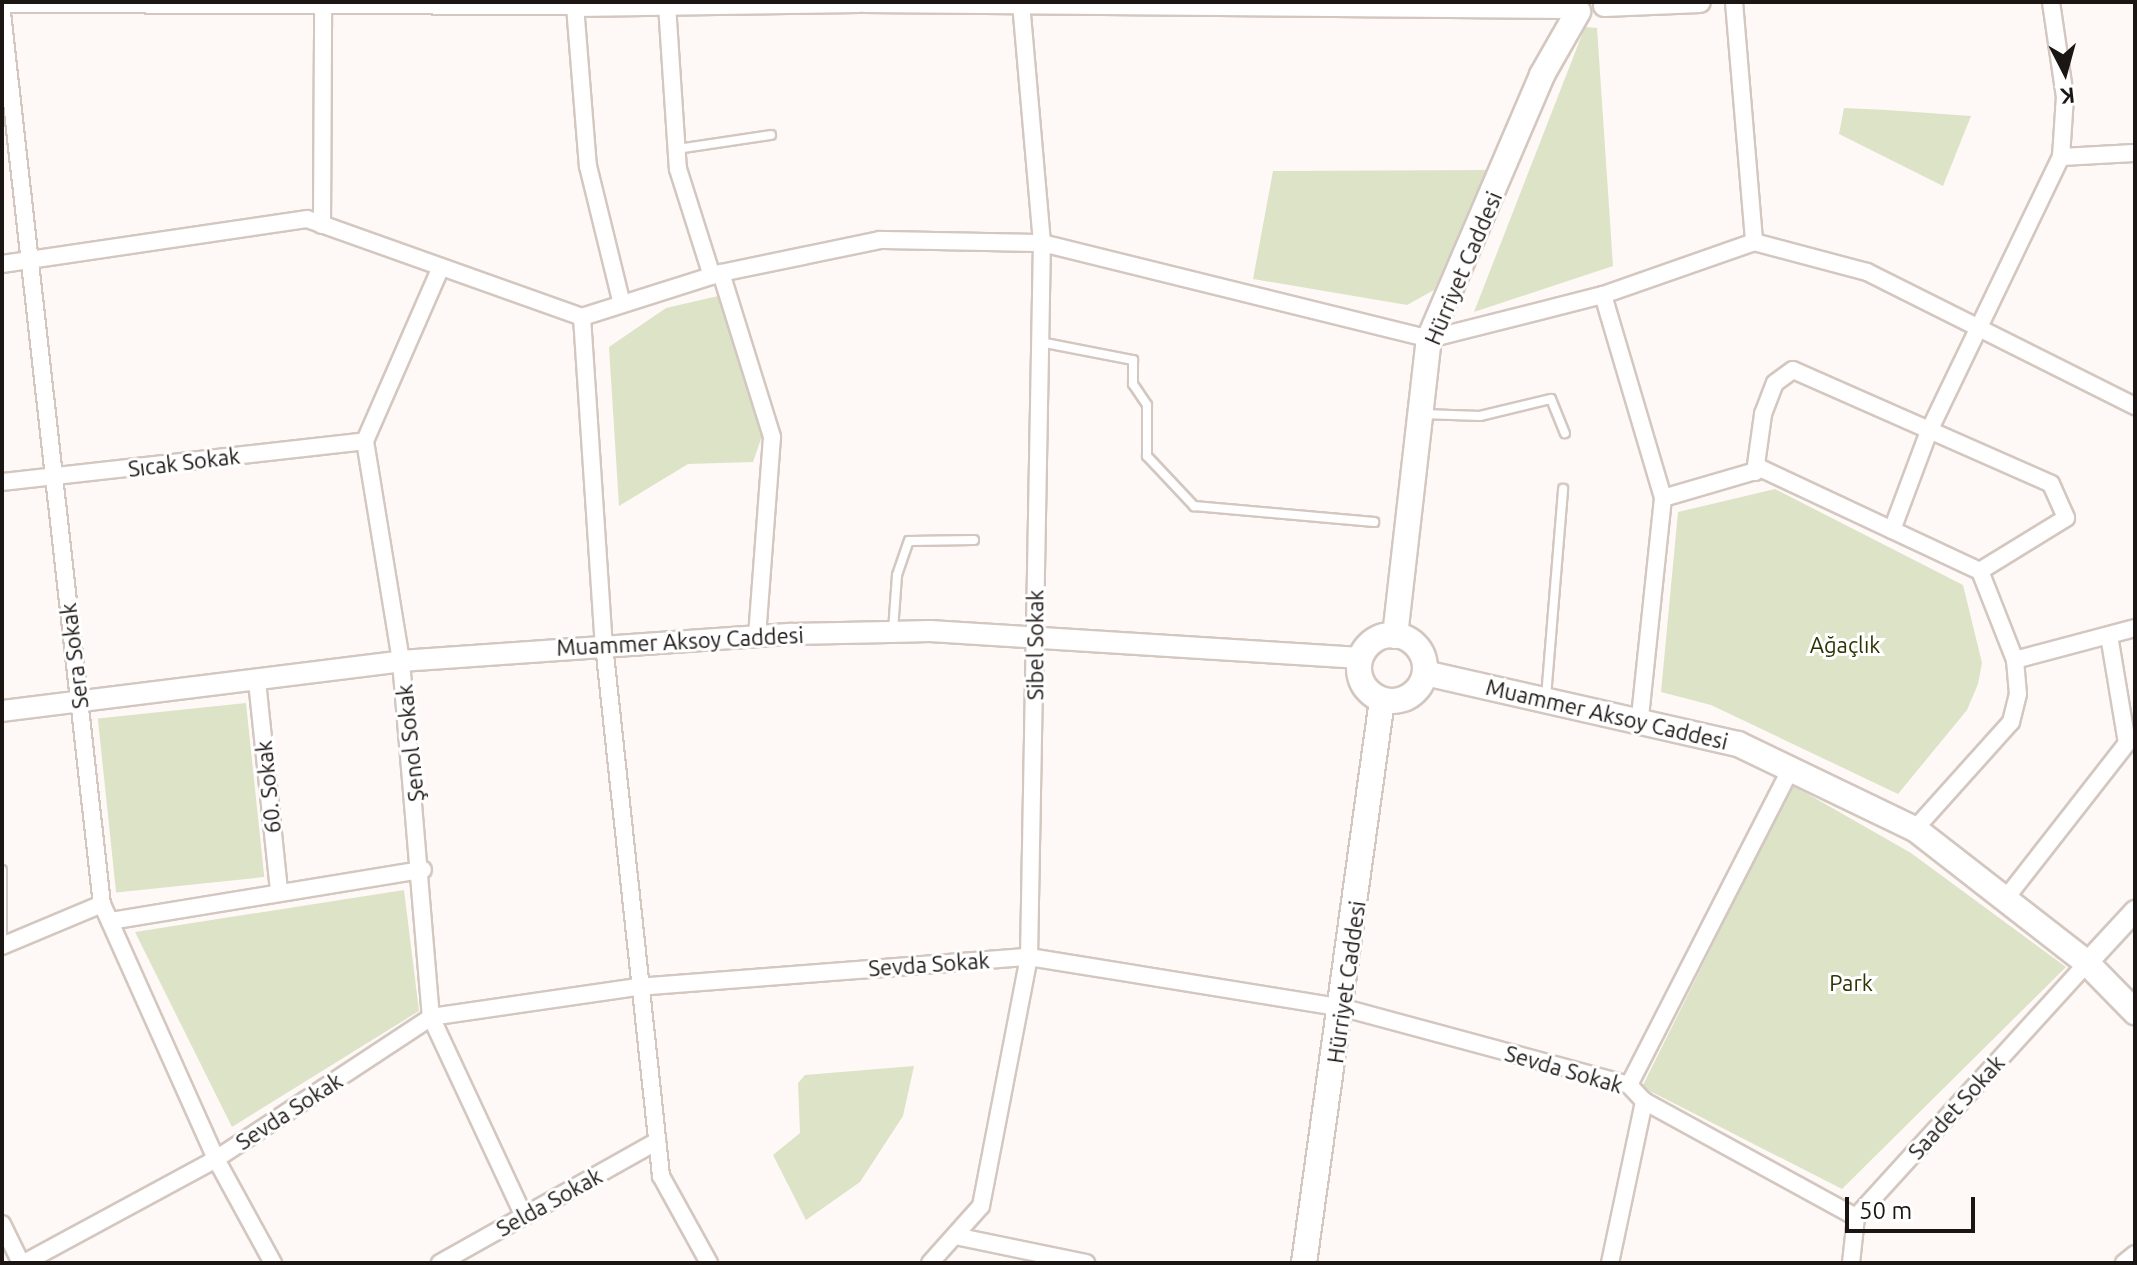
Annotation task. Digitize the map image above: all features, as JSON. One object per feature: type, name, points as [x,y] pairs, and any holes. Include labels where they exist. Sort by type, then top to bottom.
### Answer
[{"type":"main road","name":"Hürriyet Caddesi","points":[[1395,636],[1429,339],[1542,75],[1567,7]]},
{"type":"main road","points":[[1395,636],[1416,646],[1425,673],[1414,693],[1382,700],[1365,688],[1360,658],[1372,642],[1395,636]]},
{"type":"main road","name":"Muammer Aksoy Caddesi","points":[[1425,673],[1640,718],[1738,744],[1915,829],[2087,963],[2135,1012]]},
{"type":"main road","name":"Hürriyet Caddesi","points":[[1304,1263],[1344,1008],[1382,700]]},
{"type":"street","points":[[2,4],[279,4],[323,7],[861,2],[1567,7],[1700,2]]},
{"type":"street","points":[[1734,2],[1754,242]]},
{"type":"street","points":[[1892,530],[1929,431],[1983,326],[2061,157],[2065,97],[2051,2]]},
{"type":"street","name":"Sibel Sokak","points":[[930,1263],[960,1237],[981,1206],[1029,957],[1042,243],[1021,3]]},
{"type":"street","points":[[579,4],[588,166],[622,304]]},
{"type":"street","points":[[667,5],[677,149],[772,437],[757,636]]},
{"type":"street","points":[[322,225],[323,7]]},
{"type":"street","name":"Sera Sokak","points":[[2,13],[27,260],[102,904],[216,1159],[273,1263]]},
{"type":"street","points":[[2061,157],[2135,153]]},
{"type":"street","points":[[2,264],[307,219],[582,317],[717,274],[880,240],[1042,243],[1429,339],[1603,295],[1754,242],[1867,272],[1983,326],[2135,406]]},
{"type":"street","points":[[365,441],[441,267]]},
{"type":"street","points":[[1603,295],[1663,498],[1640,718]]},
{"type":"street","points":[[582,317],[604,645],[637,987],[661,1176],[709,1263]]},
{"type":"street","points":[[1755,472],[1763,414],[1775,383],[1793,370],[2051,484],[2066,518],[1980,571]]},
{"type":"street","name":"Sıcak Sokak","points":[[2,482],[365,441]]},
{"type":"street","name":"Şenol Sokak","points":[[365,441],[401,661],[423,870],[431,1017],[524,1216]]},
{"type":"street","points":[[1663,498],[1755,472],[1980,571],[2015,660],[2011,722],[1915,829]]},
{"type":"street","points":[[2015,660],[2135,628]]},
{"type":"street","name":"Muammer Aksoy Caddesi","points":[[2,711],[401,661],[757,636],[893,632],[1033,635],[1360,658]]},
{"type":"street","points":[[2006,898],[2127,743],[2109,635]]},
{"type":"street","name":"60. Sokak","points":[[257,681],[279,892]]},
{"type":"street","points":[[1629,1085],[1790,770]]},
{"type":"street","points":[[110,921],[423,870]]},
{"type":"street","points":[[2,944],[102,904]]},
{"type":"street","points":[[2087,963],[2135,911]]},
{"type":"street","name":"Sevda Sokak","points":[[22,1263],[216,1159],[431,1017],[637,987],[1029,957],[1344,1008],[1629,1085],[1644,1101],[1856,1217]]},
{"type":"street","name":"Saadet Sokak","points":[[1856,1217],[2087,963]]},
{"type":"street","points":[[1610,1263],[1644,1101]]},
{"type":"street","name":"Selda Sokak","points":[[440,1263],[657,1141]]},
{"type":"street","points":[[1851,1263],[1856,1217]]},
{"type":"street","points":[[2,1224],[22,1263]]},
{"type":"street","points":[[960,1237],[1086,1263]]},
{"type":"street","points":[[2124,1263],[2135,1254]]},
{"type":"lane","points":[[677,149],[771,135]]},
{"type":"lane","points":[[1040,342],[1133,360],[1133,384],[1147,405],[1147,456],[1194,506],[1374,522]]},
{"type":"lane","points":[[1420,414],[1480,416],[1551,399],[1565,433]]},
{"type":"lane","points":[[1546,698],[1563,489]]},
{"type":"lane","points":[[893,632],[897,575],[909,541],[974,540]]},
{"type":"lane","points":[[2,870],[2,944]]},
{"type":"green space","points":[[1585,27],[1597,28],[1613,266],[1474,312]]},
{"type":"green space","points":[[1844,108],[1971,116],[1943,186],[1839,134]]},
{"type":"green space","points":[[1488,170],[1434,290],[1407,305],[1253,279],[1273,171]]},
{"type":"green space","points":[[718,296],[762,436],[753,462],[688,464],[619,506],[609,347],[666,308]]},
{"type":"green space","name":"Ağaçlık","points":[[1775,489],[1963,585],[1982,663],[1978,684],[1967,710],[1898,794],[1711,705],[1661,692],[1678,512]]},
{"type":"green space","points":[[246,703],[264,877],[116,893],[98,719]]},
{"type":"green space","name":"Park","points":[[1792,785],[1911,853],[2066,967],[1842,1189],[1642,1087]]},
{"type":"green space","points":[[404,890],[419,1011],[232,1127],[135,932]]},
{"type":"green space","points":[[914,1066],[903,1116],[860,1182],[806,1220],[773,1155],[800,1133],[798,1083],[805,1075]]}]
